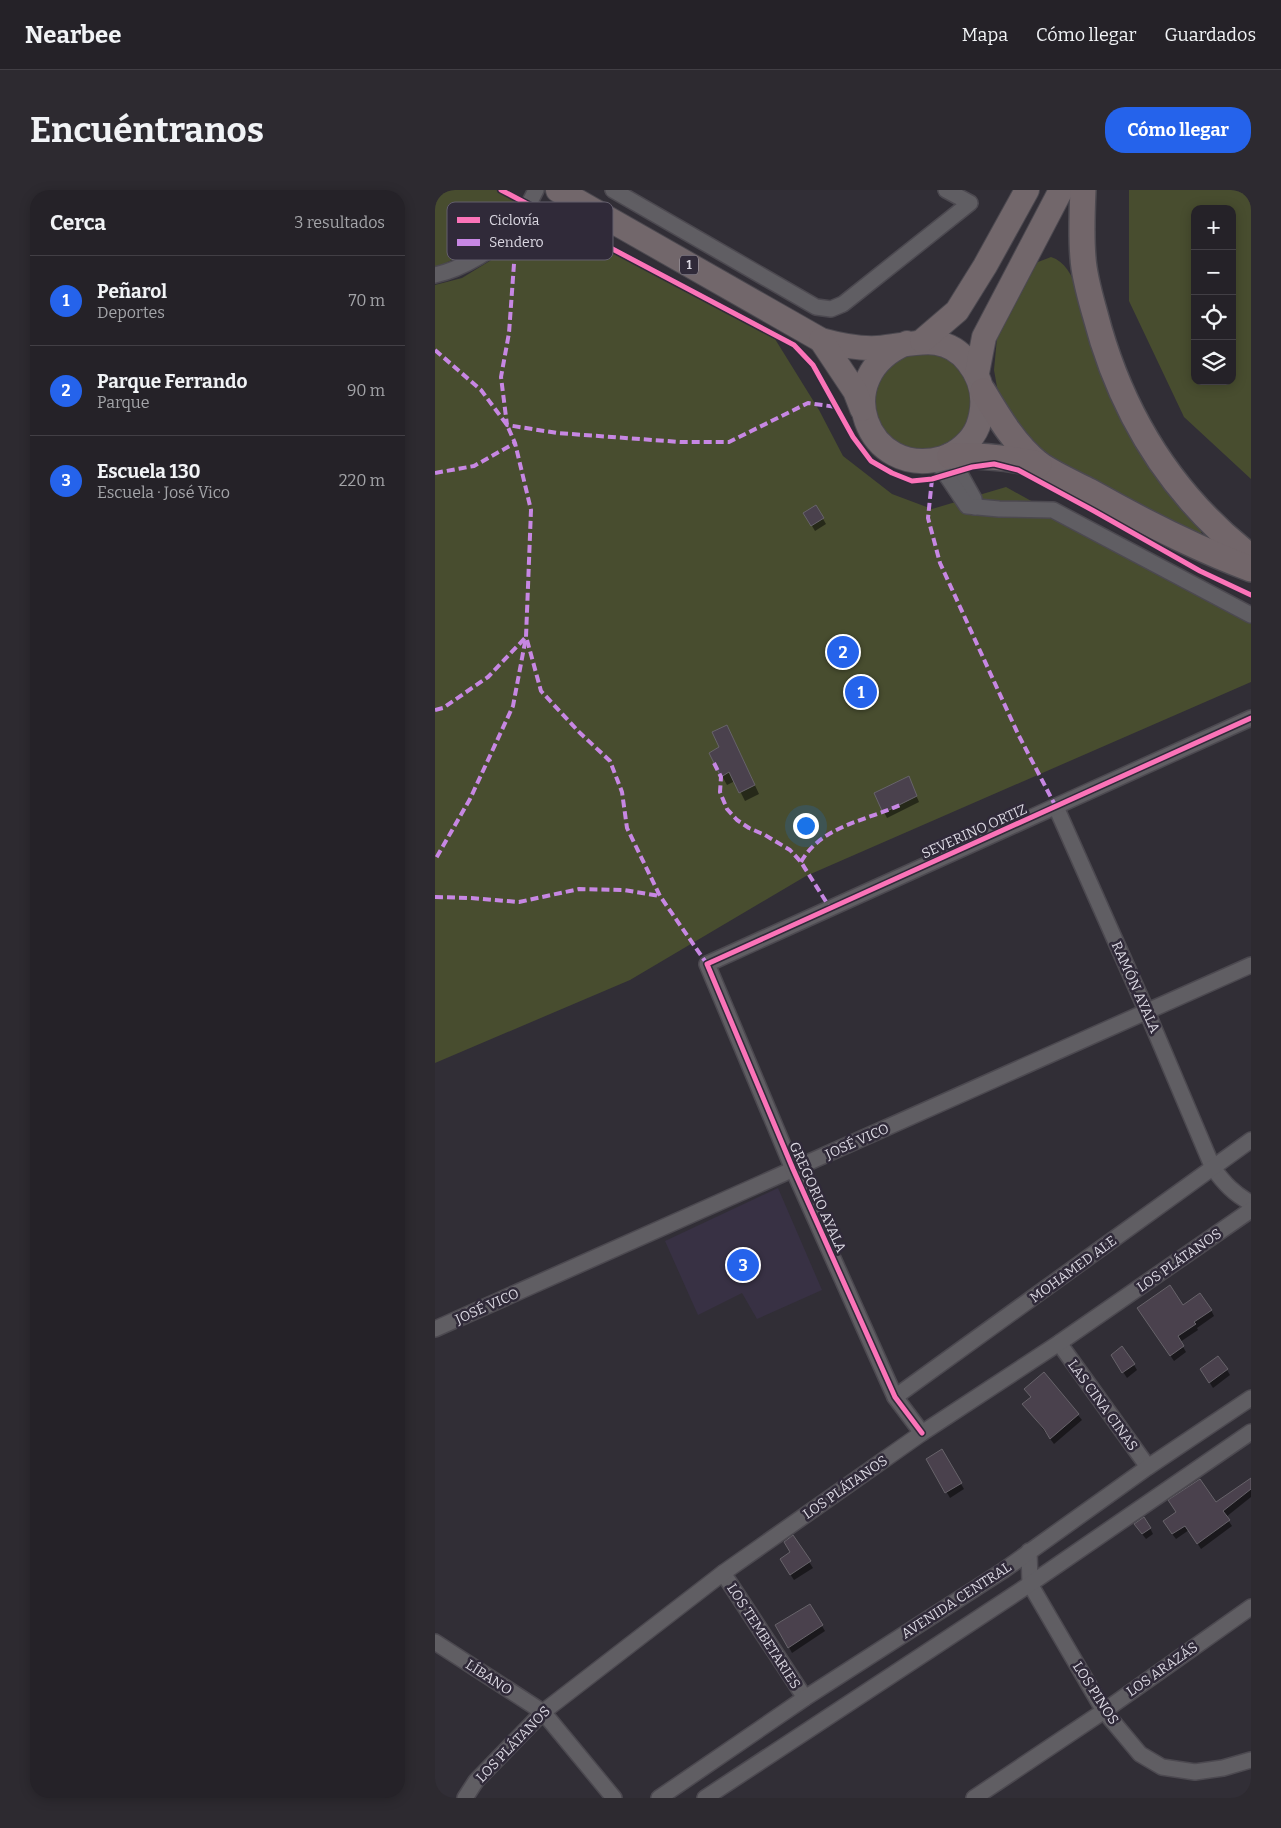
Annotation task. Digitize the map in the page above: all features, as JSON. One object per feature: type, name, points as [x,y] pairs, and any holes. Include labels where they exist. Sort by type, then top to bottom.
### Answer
[{"type":"highway","points":[[1083,190],[1083,259],[1099,330],[1113,372],[1127,404],[1143,436],[1178,486],[1231,542],[1251,557]]},
{"type":"highway","name":"1","points":[[980,382],[999,418],[1017,442],[1039,464],[1144,522],[1213,555],[1251,569]]},
{"type":"highway","name":"1","points":[[943,458],[979,455],[1039,464]]},
{"type":"main road","name":"1","points":[[558,190],[583,196]]},
{"type":"main road","points":[[915,342],[957,312],[1027,190]]},
{"type":"main road","points":[[943,458],[964,446],[975,432],[983,412],[980,382],[984,337],[1061,190]]},
{"type":"main road","name":"1","points":[[613,214],[821,340],[846,347],[877,348],[915,342],[939,343],[954,349],[967,360],[980,382]]},
{"type":"main road","name":"1","points":[[821,340],[855,391],[866,421],[876,439],[891,453],[910,460],[930,462],[943,458]]},
{"type":"main road","name":"1","points":[[866,421],[863,405],[864,388],[870,372],[880,359],[892,349],[915,342]]},
{"type":"street","points":[[529,202],[536,190]]},
{"type":"street","points":[[613,190],[816,307],[831,309],[843,304],[970,203],[946,190]]},
{"type":"street","points":[[435,275],[451,271],[472,260]]},
{"type":"street","points":[[943,458],[973,498],[975,507],[1053,510],[1251,615]]},
{"type":"street","name":"SEVERINO ORTIZ","points":[[707,964],[1251,718]]},
{"type":"street","name":"RAMÓN AYALA","points":[[1056,807],[1147,1012],[1213,1168],[1224,1183],[1239,1196],[1251,1203]]},
{"type":"street","name":"GREGORIO AYALA","points":[[707,964],[793,1169],[895,1398],[922,1433]]},
{"type":"street","name":"JOSÉ VICO","points":[[435,1329],[1251,965]]},
{"type":"street","name":"MOHAMED ALE","points":[[895,1398],[1251,1140]]},
{"type":"street","name":"LOS PLÁTANOS","points":[[465,1798],[476,1781],[543,1712],[723,1573],[922,1433],[1059,1343],[1251,1210]]},
{"type":"street","name":"LAS CINA CINAS","points":[[1059,1343],[1148,1467]]},
{"type":"street","name":"AVENIDA CENTRAL","points":[[659,1798],[805,1698],[1004,1570],[1148,1467],[1251,1398]]},
{"type":"street","name":"AVENIDA CENTRAL","points":[[705,1798],[1029,1584],[1251,1432]]},
{"type":"street","points":[[1004,1570],[1029,1584],[1029,1551]]},
{"type":"street","name":"LOS TEMBETARIES","points":[[723,1573],[805,1698]]},
{"type":"street","name":"LOS PINOS","points":[[1029,1584],[1104,1710],[1140,1754],[1162,1767],[1195,1772],[1223,1768],[1251,1760]]},
{"type":"street","name":"LOS ARAZÁS","points":[[974,1798],[1251,1607]]},
{"type":"street","name":"LÍBANO","points":[[435,1642],[543,1712]]},
{"type":"street","points":[[543,1712],[614,1798]]},
{"type":"shaded area","points":[[778,1188],[822,1290],[757,1319],[742,1293],[698,1315],[665,1241]]},
{"type":"green space","points":[[435,190],[508,190],[518,196],[515,202],[447,202],[447,260],[453,260],[440,266],[435,266]]},
{"type":"green space","points":[[1129,190],[1251,190],[1251,479],[1184,417],[1129,301]]},
{"type":"green space","points":[[613,251],[775,339],[819,410],[843,456],[892,494],[932,509],[1006,487],[1251,623],[1251,682],[806,876],[630,980],[435,1063],[435,285],[462,278],[491,260],[613,260]]},
{"type":"green space","points":[[1051,257],[1060,262],[1073,279],[1088,336],[1101,374],[1128,434],[1150,468],[1201,531],[1202,535],[1163,518],[1057,461],[1030,441],[1009,413],[997,387],[994,370],[997,338],[1005,319],[1031,272],[1038,262]]},
{"type":"green space","points":[[936,349],[970,376],[972,423],[949,447],[917,454],[887,439],[871,410],[875,379],[893,357]]},
{"type":"building","points":[[816,505],[824,518],[811,526],[803,513]]},
{"type":"building","points":[[727,725],[755,785],[739,793],[729,772],[721,777],[709,753],[719,747],[712,732]]},
{"type":"building","points":[[909,776],[917,796],[883,813],[874,793]]},
{"type":"building","points":[[1170,1285],[1183,1305],[1200,1293],[1212,1310],[1178,1336],[1184,1346],[1170,1356],[1137,1308]]},
{"type":"building","points":[[1122,1346],[1135,1364],[1122,1373],[1111,1355]]},
{"type":"building","points":[[1218,1356],[1228,1369],[1209,1383],[1200,1369]]},
{"type":"building","points":[[1044,1372],[1079,1414],[1050,1439],[1044,1429],[1022,1404],[1031,1397],[1024,1389]]},
{"type":"building","points":[[942,1449],[962,1483],[945,1493],[926,1459]]},
{"type":"building","points":[[1251,1478],[1251,1489],[1223,1511],[1230,1520],[1197,1544],[1185,1526],[1172,1534],[1163,1521],[1176,1512],[1168,1500],[1200,1479],[1216,1502]]},
{"type":"building","points":[[1144,1517],[1151,1528],[1142,1534],[1134,1524]]},
{"type":"building","points":[[793,1535],[811,1561],[790,1575],[780,1559],[790,1552],[784,1542]]},
{"type":"building","points":[[810,1604],[823,1625],[788,1648],[775,1625]]},
{"type":"marked path","points":[[514,260],[509,333],[501,377],[507,425],[557,433],[680,442],[729,442],[808,403],[836,407]]},
{"type":"marked path","points":[[435,350],[481,390],[507,425],[515,443],[531,510],[526,637],[513,706],[470,799],[435,860]]},
{"type":"marked path","points":[[435,473],[474,466],[515,443]]},
{"type":"marked path","points":[[932,479],[928,518],[940,563],[1018,734],[1056,807]]},
{"type":"marked path","points":[[435,710],[443,708],[488,677],[526,637]]},
{"type":"marked path","points":[[527,640],[541,691],[579,732],[610,761],[622,792],[627,828],[660,896],[707,964]]},
{"type":"marked path","points":[[714,763],[721,777],[720,792],[727,809],[737,820],[749,828],[790,850],[801,862],[830,908]]},
{"type":"marked path","points":[[801,862],[820,840],[832,832],[900,805]]},
{"type":"marked path","points":[[435,897],[519,902],[579,889],[624,890],[660,896]]},
{"type":"cycle path","points":[[501,190],[524,202]]},
{"type":"cycle path","points":[[613,249],[794,345],[813,365],[853,437],[871,461],[892,473],[912,481],[932,479],[972,467],[994,464],[1018,470],[1200,571],[1251,595]]},
{"type":"cycle path","points":[[922,1433],[895,1397],[793,1169],[707,964],[1251,718]]},
{"type":"place","name":"Parque Ferrando","points":[[843,652]]},
{"type":"place","name":"Peñarol","points":[[861,692]]},
{"type":"place","name":"Escuela 130","points":[[743,1265]]}]
